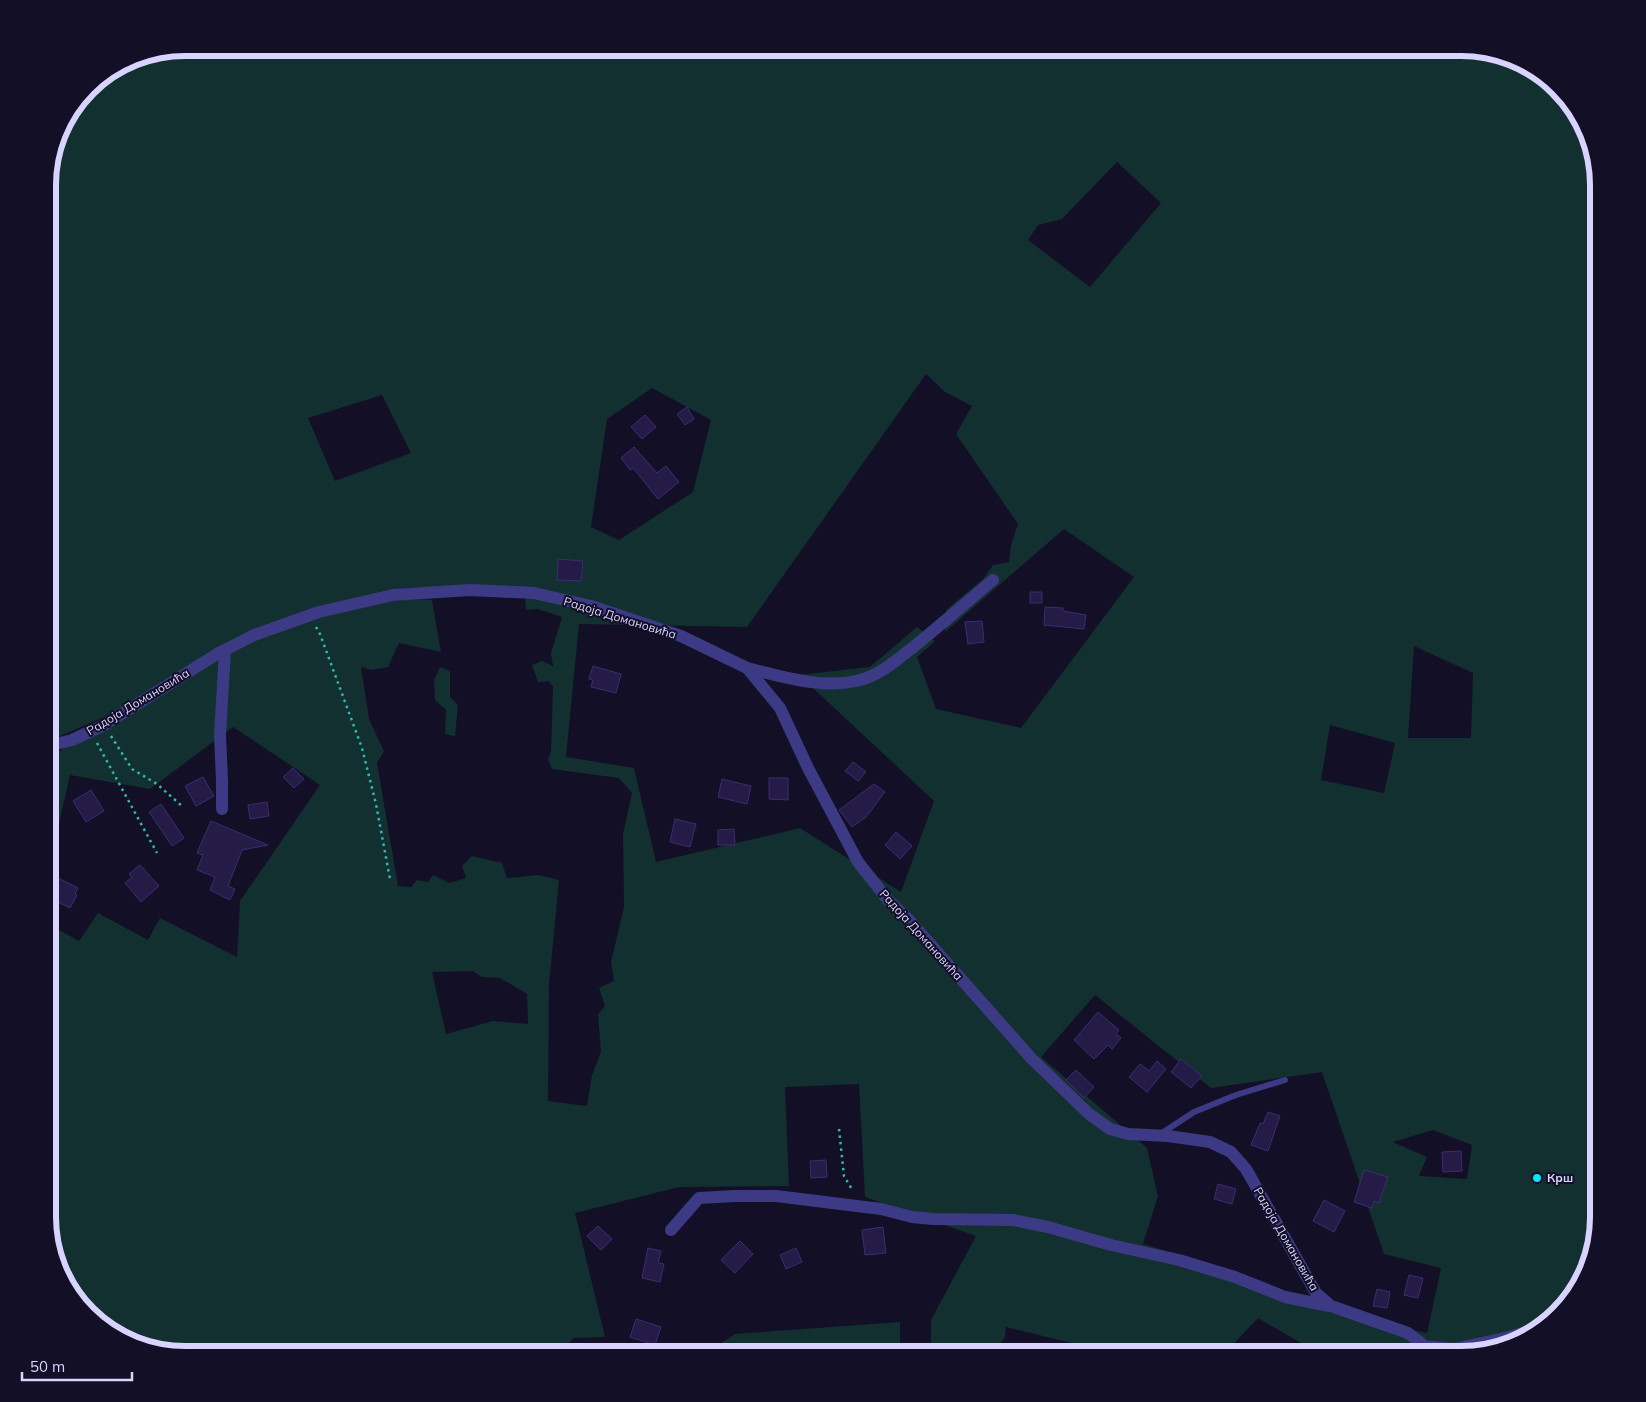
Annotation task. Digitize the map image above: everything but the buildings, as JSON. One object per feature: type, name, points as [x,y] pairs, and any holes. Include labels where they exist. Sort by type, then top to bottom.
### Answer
[{"type":"street","name":"Радоја Домановића","points":[[57,744],[72,740],[104,724],[225,650],[254,635],[309,615],[393,594],[470,590],[534,593],[591,606],[681,636],[747,668],[786,678],[824,684],[856,681],[884,670],[993,580]]},
{"type":"street","points":[[222,809],[220,735],[225,650]]},
{"type":"street","name":"Радоја Домановића","points":[[747,668],[780,708],[808,768],[858,862],[888,900],[908,919],[1031,1058],[1089,1114],[1110,1129],[1128,1134],[1194,1138],[1210,1142],[1231,1152],[1246,1169],[1316,1293],[1332,1306],[1408,1333],[1423,1346]]},
{"type":"street","points":[[671,1230],[699,1198],[735,1196],[776,1196],[860,1206],[933,1220],[1013,1220],[1179,1260],[1235,1277],[1285,1297],[1332,1306]]},
{"type":"lane","points":[[1159,1135],[1194,1112],[1236,1095],[1285,1080]]},
{"type":"lane","name":"Радоја Домановића","points":[[1421,1343],[1454,1346],[1521,1330]]},
{"type":"path","points":[[309,615],[320,634],[362,748],[376,804],[390,879]]},
{"type":"path","points":[[104,724],[132,769],[157,784],[184,807]]},
{"type":"path","points":[[90,731],[157,853]]},
{"type":"path","points":[[839,1129],[844,1176],[860,1206]]},
{"type":"green space","points":[[1461,56],[1478,57],[1494,61],[1510,66],[1532,78],[1558,100],[1580,136],[1589,168],[1590,185],[1590,1217],[1589,1234],[1583,1258],[1563,1295],[1546,1314],[1510,1336],[1478,1345],[1461,1346],[1306,1346],[1258,1318],[1232,1346],[1075,1346],[1072,1343],[1006,1327],[1005,1337],[999,1346],[931,1346],[931,1320],[976,1236],[865,1197],[859,1084],[785,1087],[789,1186],[679,1187],[575,1213],[605,1337],[573,1338],[567,1346],[185,1346],[168,1345],[144,1339],[128,1332],[100,1314],[83,1295],[70,1274],[59,1242],[57,1225],[57,929],[79,941],[98,913],[148,940],[160,918],[237,957],[240,901],[320,785],[233,727],[150,789],[70,775],[57,833],[57,750],[60,751],[220,657],[256,639],[293,626],[364,606],[398,601],[432,600],[441,652],[399,643],[388,667],[372,670],[361,667],[369,719],[384,751],[377,763],[398,886],[411,887],[417,880],[428,882],[433,875],[449,883],[466,878],[462,866],[472,856],[502,863],[507,878],[538,875],[559,880],[549,985],[548,1101],[587,1106],[592,1075],[601,1052],[598,1014],[605,1006],[599,988],[614,981],[611,962],[624,907],[623,834],[632,793],[619,778],[552,769],[548,760],[551,751],[553,687],[549,681],[538,682],[532,665],[542,661],[553,666],[551,653],[562,617],[538,609],[526,610],[525,598],[432,587],[402,588],[241,636],[114,713],[57,737],[57,177],[59,160],[66,136],[83,107],[100,88],[128,70],[144,63],[177,57]],"holes":[[[1117,162],[1161,203],[1090,287],[1028,240],[1038,225],[1062,219]],[[926,374],[945,392],[972,406],[956,434],[1018,524],[1011,545],[1009,562],[993,565],[983,579],[946,610],[945,632],[1064,529],[1134,577],[1021,728],[936,709],[917,657],[935,641],[917,627],[870,667],[799,675],[934,801],[901,892],[800,828],[656,862],[634,768],[566,757],[579,624],[747,627]],[[652,388],[711,420],[693,492],[619,540],[591,527],[607,419]],[[382,395],[411,453],[335,481],[308,418]],[[1414,646],[1473,673],[1471,738],[1408,738]],[[1330,725],[1395,743],[1384,793],[1321,780]],[[473,971],[482,977],[500,978],[527,994],[528,1024],[493,1021],[446,1034],[432,972]],[[1095,995],[1211,1088],[1322,1072],[1384,1254],[1441,1268],[1427,1333],[1282,1302],[1166,1251],[1143,1244],[1158,1196],[1147,1148],[1041,1057]],[[1433,1130],[1472,1145],[1467,1179],[1419,1176],[1427,1157],[1393,1142]]]},
{"type":"green space","points":[[440,667],[450,671],[450,697],[458,705],[455,736],[445,734],[446,710],[435,700],[434,680]]},
{"type":"green space","points":[[900,1322],[900,1346],[717,1346],[735,1334]]},
{"type":"place","name":"Крш","points":[[1537,1178]]}]
